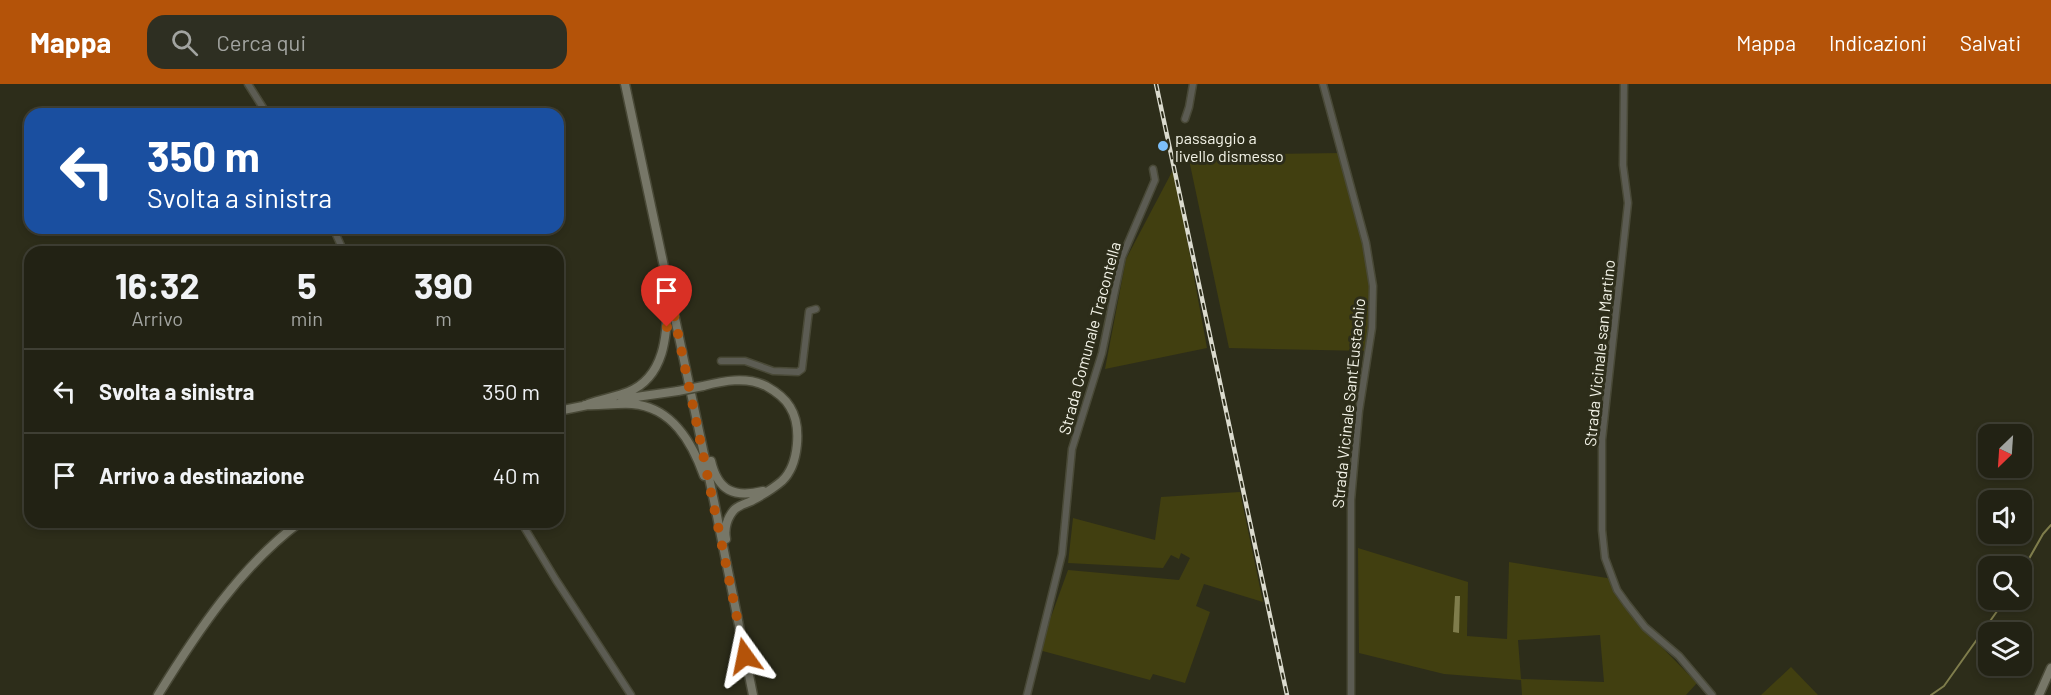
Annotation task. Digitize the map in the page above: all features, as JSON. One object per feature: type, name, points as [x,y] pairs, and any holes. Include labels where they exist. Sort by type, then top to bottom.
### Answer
[{"type":"main road","points":[[625,84],[753,695]]},
{"type":"main road","points":[[585,405],[628,392],[649,377],[663,353],[666,339],[668,286]]},
{"type":"main road","points":[[564,410],[733,380],[751,381],[774,391],[790,406],[796,425],[795,455],[785,478],[755,499],[741,504],[730,516],[725,533],[729,563],[728,576]]},
{"type":"main road","points":[[585,405],[631,404],[653,409],[662,415],[682,431],[688,439],[714,501]]},
{"type":"main road","points":[[695,412],[714,472],[721,484],[736,494],[745,495],[766,491]]},
{"type":"main road","points":[[158,695],[218,605],[257,560],[293,528]]},
{"type":"main road","points":[[2038,695],[2051,668]]},
{"type":"street","points":[[248,84],[263,108]]},
{"type":"street","points":[[1185,119],[1193,84]]},
{"type":"street","name":"Strada Vicinale Sant'Eustachio","points":[[1323,84],[1366,243],[1373,286],[1372,328],[1359,411],[1351,500],[1351,695]]},
{"type":"street","name":"Strada Vicinale san Martino","points":[[1624,84],[1623,165],[1628,203],[1602,440],[1604,548],[1614,583],[1627,604],[1645,627],[1679,656],[1712,695]]},
{"type":"street","name":"Strada Comunale Tracontella","points":[[1027,695],[1062,554],[1072,449],[1102,353],[1122,257],[1155,180],[1153,169]]},
{"type":"street","points":[[721,361],[745,361],[773,371],[798,372],[802,369],[809,311],[816,309]]},
{"type":"street","points":[[525,528],[632,695]]},
{"type":"shaded area","points":[[1342,153],[1364,237],[1373,286],[1368,351],[1229,348],[1188,155]]},
{"type":"shaded area","points":[[1174,168],[1207,348],[1105,369],[1126,259]]},
{"type":"shaded area","points":[[1240,492],[1263,602],[1204,584],[1196,606],[1210,612],[1185,683],[1153,674],[1150,680],[1039,650],[1068,570],[1179,580],[1190,558],[1181,553],[1179,559],[1171,555],[1163,568],[1068,563],[1073,518],[1155,540],[1161,497]]},
{"type":"shaded area","points":[[1358,548],[1468,582],[1467,636],[1507,639],[1509,562],[1613,579],[1647,632],[1697,683],[1686,695],[1522,695],[1521,680],[1444,674],[1359,653]],"holes":[[[1600,635],[1604,682],[1521,679],[1518,640]]]},
{"type":"shaded area","points":[[1455,596],[1460,596],[1459,633],[1453,632]]},
{"type":"shaded area","points":[[1791,667],[1818,695],[1761,695]]},
{"type":"waterway","points":[[2031,556],[2051,525]]},
{"type":"waterway","points":[[1931,695],[1944,686],[1998,610]]},
{"type":"railway","points":[[1156,84],[1287,695]]},
{"type":"place","name":"passaggio a livello dismesso","points":[[1163,146]]},
{"type":"route","points":[[667,327],[668,286],[745,656]]}]
